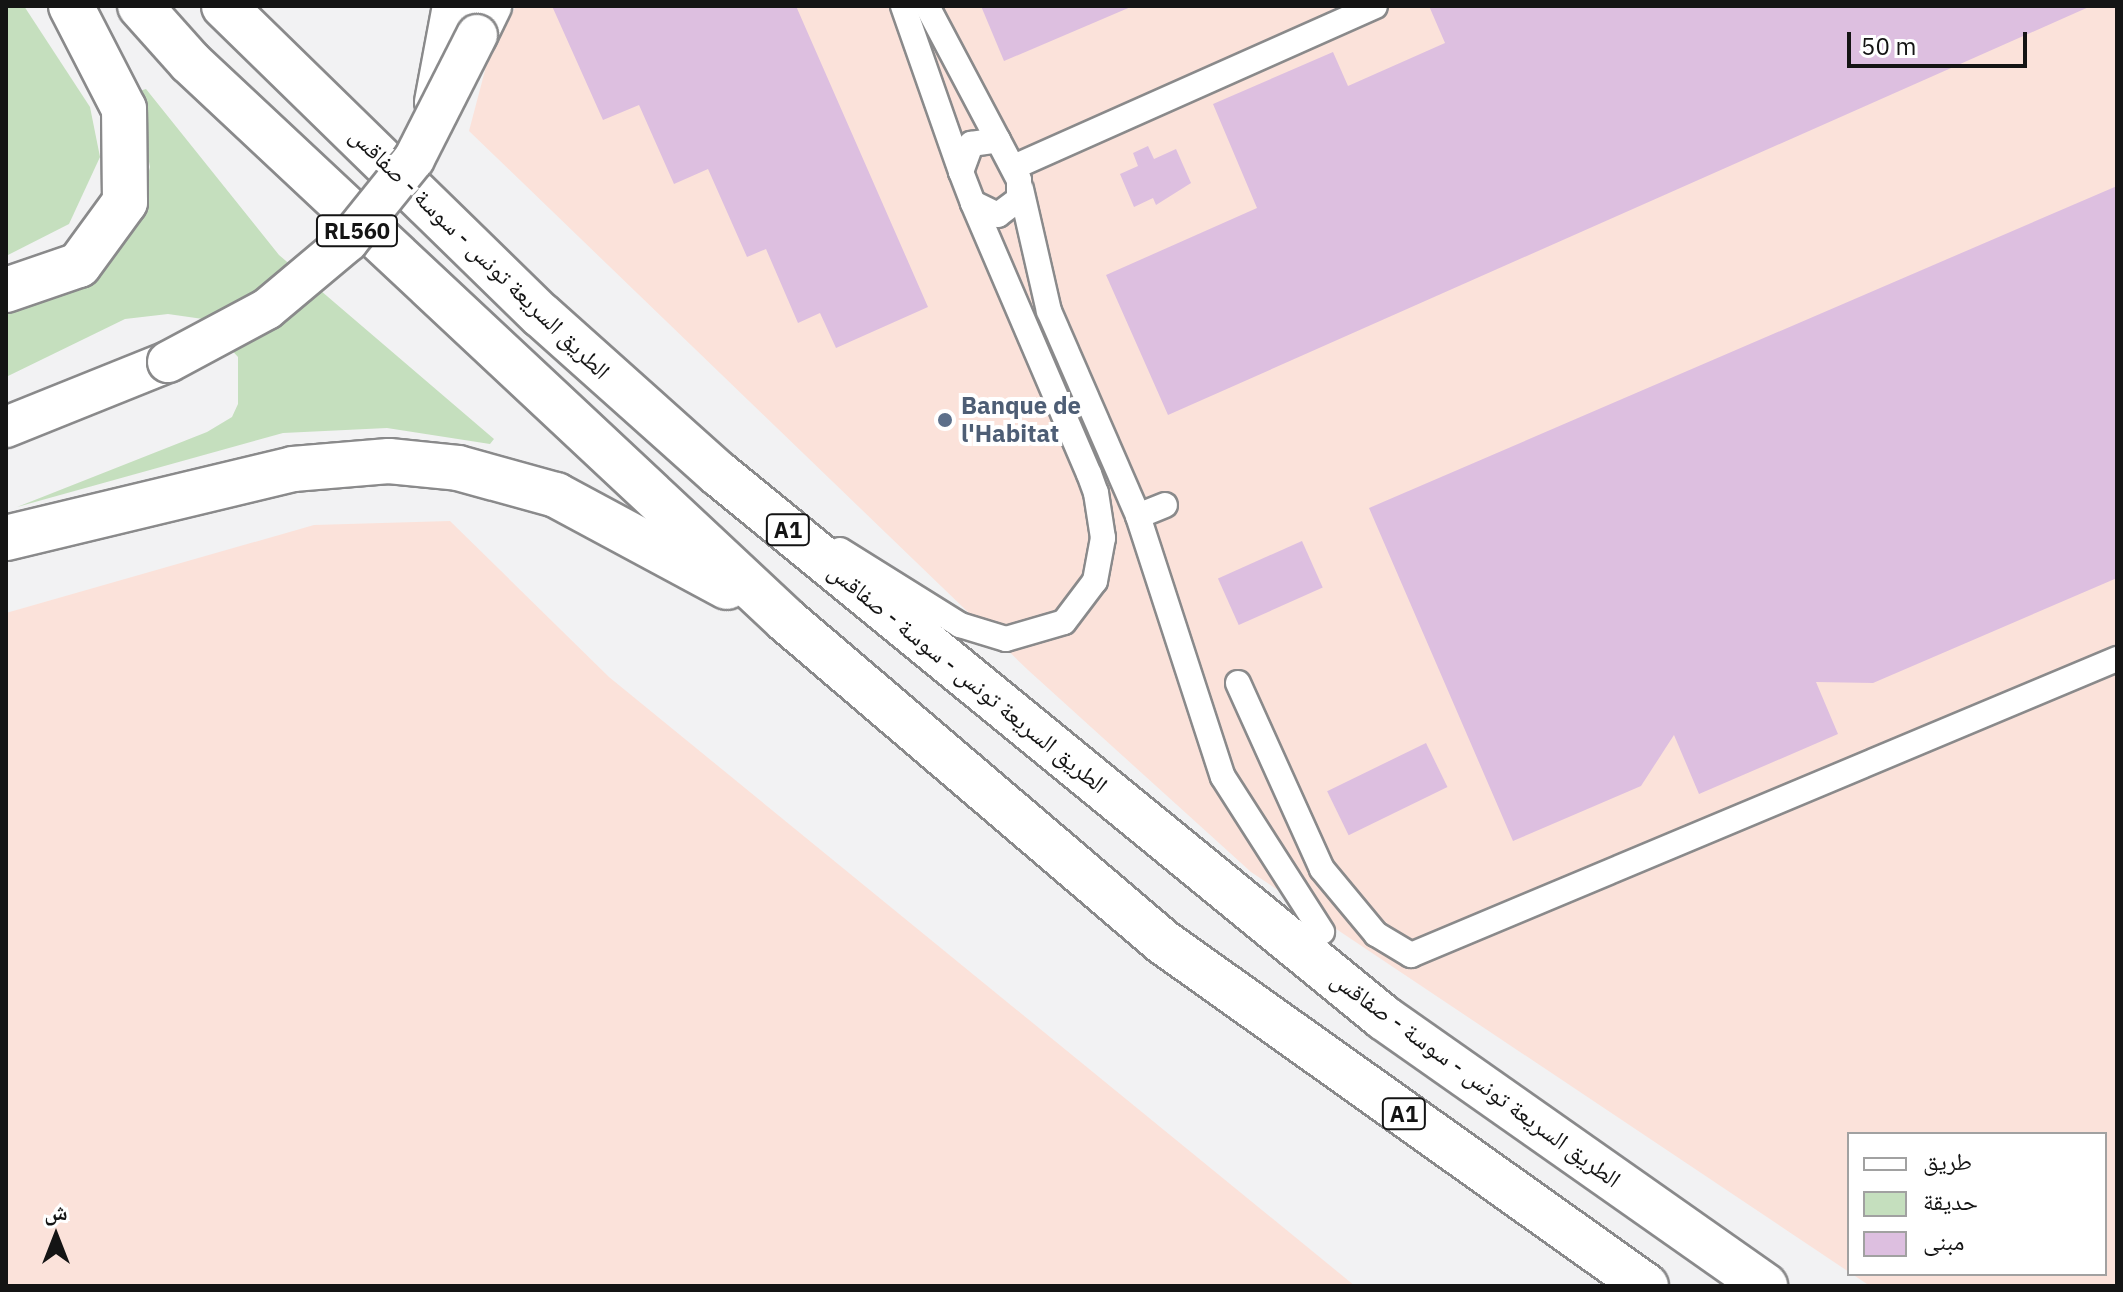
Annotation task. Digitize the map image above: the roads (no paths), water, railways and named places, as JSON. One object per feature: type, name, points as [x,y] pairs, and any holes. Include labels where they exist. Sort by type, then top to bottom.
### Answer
[{"type":"highway","points":[[6,290],[79,265],[125,202],[124,109],[71,6]]},
{"type":"highway","name":"A1","points":[[140,6],[190,62],[786,620],[1163,942],[1646,1286]]},
{"type":"highway","name":"الطريق السريعة تونس - سوسة - صفاقس","points":[[224,6],[541,315],[719,474],[1384,1018],[1765,1286]]},
{"type":"highway","points":[[434,115],[469,18]]},
{"type":"highway","name":"RL560","points":[[6,427],[168,362],[267,309],[348,241],[414,159],[434,115]]},
{"type":"highway","points":[[6,538],[293,469],[424,463],[556,495],[786,620]]},
{"type":"highway","points":[[1322,932],[1384,1018]]},
{"type":"street","points":[[719,474],[975,632],[1037,635],[1076,612],[1095,581],[1102,517],[973,203],[903,6]]},
{"type":"street","points":[[927,6],[1018,178],[1061,345],[1138,516],[1223,777],[1322,932]]},
{"type":"street","points":[[973,203],[988,214],[1007,212],[1018,178],[1375,6]]},
{"type":"street","points":[[961,172],[971,144],[998,140]]},
{"type":"street","points":[[1138,516],[1165,505]]},
{"type":"street","points":[[1238,683],[1322,869],[1376,934],[1411,955],[2117,659]]},
{"type":"place","name":"Banque de l'Habitat","points":[[945,420]]}]
